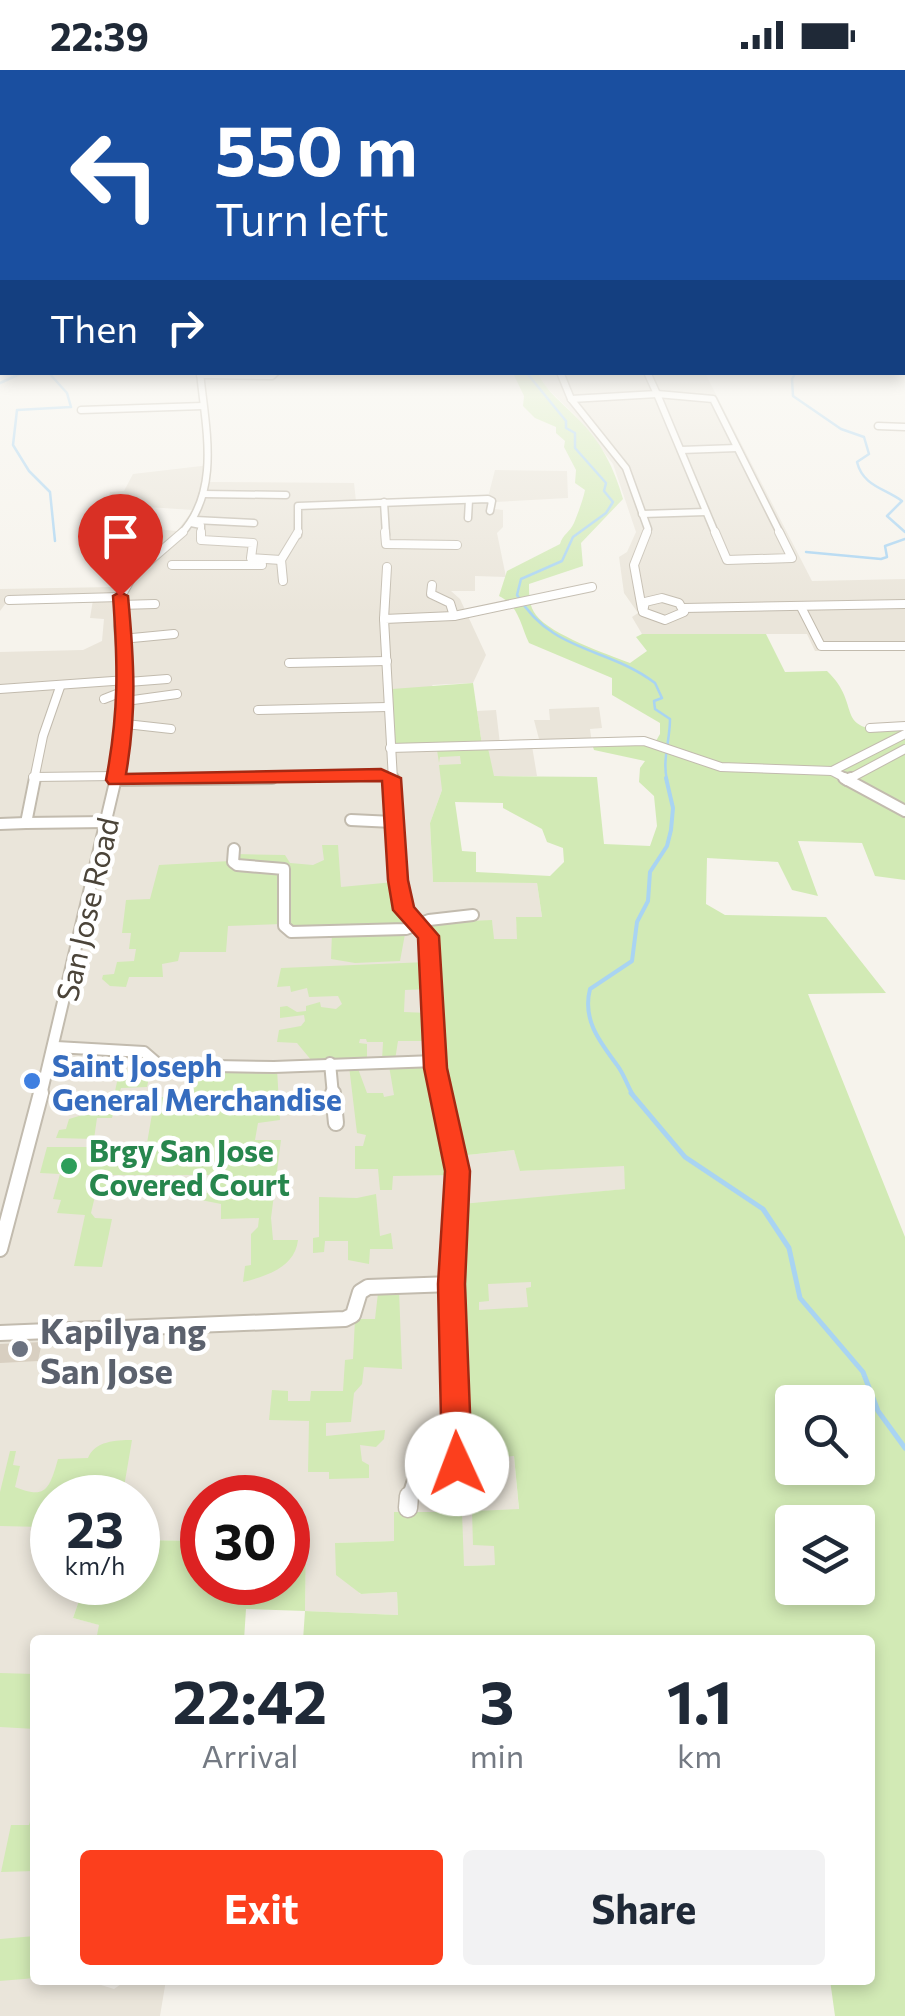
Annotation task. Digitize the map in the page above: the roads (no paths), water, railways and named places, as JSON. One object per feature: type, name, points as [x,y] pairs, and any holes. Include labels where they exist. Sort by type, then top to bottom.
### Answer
[{"type":"street","points":[[120,601],[138,569],[192,522],[203,494],[207,433]]},
{"type":"street","points":[[598,433],[626,468],[648,529],[634,565],[642,609],[652,618],[665,620],[682,616],[684,608]]},
{"type":"street","points":[[674,433],[726,564],[784,561],[792,556],[730,433]]},
{"type":"street","points":[[682,450],[738,448]]},
{"type":"street","points":[[203,494],[286,495]]},
{"type":"street","points":[[468,518],[469,500]]},
{"type":"street","points":[[283,581],[281,563],[298,535],[298,506],[490,500],[490,511]]},
{"type":"street","points":[[384,502],[386,544],[457,546]]},
{"type":"street","points":[[642,514],[706,512]]},
{"type":"street","points":[[192,522],[254,522]]},
{"type":"street","points":[[192,522],[202,525],[201,540],[250,541],[254,544],[251,558],[281,563]]},
{"type":"street","points":[[172,566],[281,563]]},
{"type":"street","points":[[387,567],[384,620],[390,776],[402,906],[428,936],[435,1061],[459,1182],[452,1284],[457,1464],[451,1470],[416,1476],[408,1508]]},
{"type":"street","points":[[432,585],[431,594],[447,600],[454,616]]},
{"type":"street","points":[[636,585],[684,608],[905,604]]},
{"type":"street","points":[[384,620],[454,616],[592,586]]},
{"type":"street","points":[[642,609],[650,600],[668,599]]},
{"type":"street","points":[[10,600],[155,604]]},
{"type":"street","name":"San Jose Road","points":[[0,1249],[56,1046],[126,724],[120,601]]},
{"type":"street","points":[[801,607],[821,646],[905,646]]},
{"type":"street","points":[[122,639],[174,634]]},
{"type":"street","points":[[289,662],[387,661]]},
{"type":"street","points":[[104,699],[127,688],[168,679]]},
{"type":"street","points":[[26,823],[33,777],[60,687]]},
{"type":"street","points":[[0,689],[127,688],[177,694]]},
{"type":"street","points":[[258,710],[388,707]]},
{"type":"street","points":[[126,724],[171,729]]},
{"type":"street","points":[[870,728],[905,726]]},
{"type":"street","points":[[832,771],[905,734]]},
{"type":"street","points":[[390,748],[594,741],[657,744],[721,767],[832,771],[905,811]]},
{"type":"street","points":[[847,780],[905,749]]},
{"type":"street","points":[[33,777],[390,776]]},
{"type":"street","points":[[351,820],[393,822]]},
{"type":"street","points":[[0,824],[106,822]]},
{"type":"street","points":[[234,849],[236,865],[276,865],[284,870],[284,926],[289,932],[402,929],[459,914],[473,915]]},
{"type":"street","points":[[56,1046],[144,1052],[159,1065],[274,1068],[435,1061]]},
{"type":"street","points":[[330,1063],[336,1123]]},
{"type":"street","points":[[0,1333],[344,1318],[353,1315],[358,1296],[368,1287],[452,1284]]},
{"type":"waterway","points":[[14,433],[13,445],[29,471],[50,492],[55,541]]},
{"type":"waterway","points":[[575,433],[575,448],[606,483],[604,491],[613,502],[606,513],[573,537],[562,561],[521,579],[517,595],[531,614],[564,639],[655,683],[662,698],[654,701],[655,709],[670,719],[667,780]]},
{"type":"waterway","points":[[852,433],[864,437],[869,454],[857,462],[864,476],[902,501],[887,516],[905,532]]},
{"type":"waterway","points":[[806,552],[881,559],[887,557],[885,546],[905,539]]},
{"type":"waterway","points":[[633,1095],[594,1030],[588,1000],[590,989],[632,961],[637,922],[648,901],[650,872],[667,846],[671,830],[673,808],[666,778]]},
{"type":"waterway","points":[[631,1093],[685,1157],[763,1209],[789,1248],[800,1298],[863,1372],[878,1411],[905,1448]]},
{"type":"place","name":"Saint Joseph General Merchandise","points":[[32,1081]]},
{"type":"place","name":"Brgy San Jose Covered Court","points":[[69,1166]]},
{"type":"place","name":"Kapilya ng San Jose","points":[[20,1349]]}]
